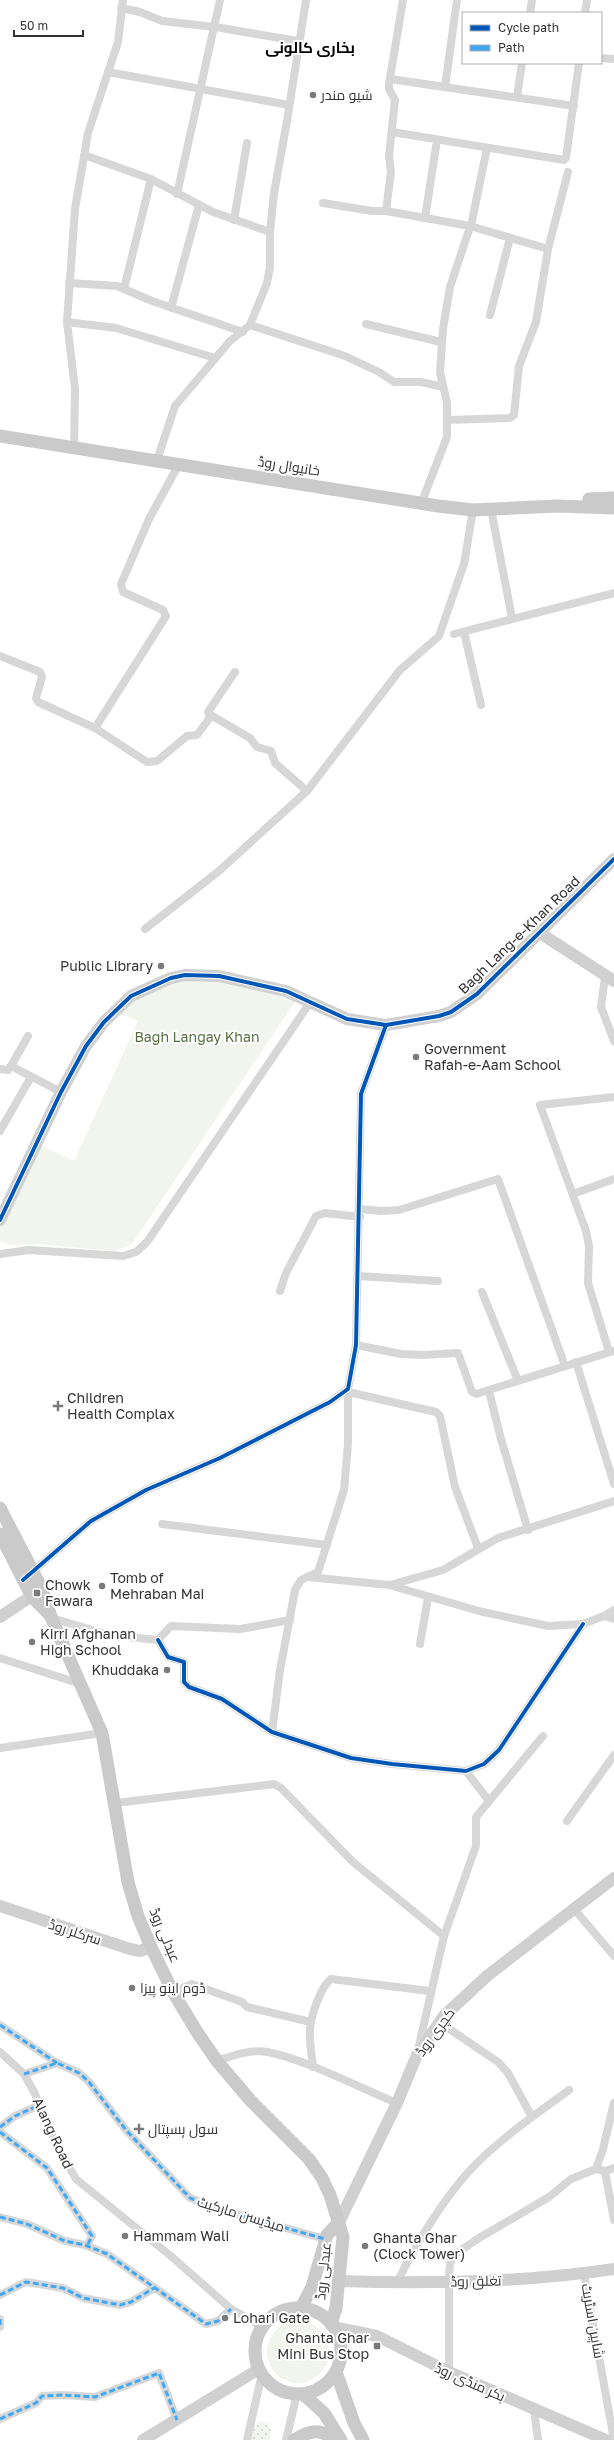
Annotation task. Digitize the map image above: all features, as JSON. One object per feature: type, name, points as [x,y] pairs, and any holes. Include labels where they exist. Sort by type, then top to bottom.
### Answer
[{"type":"main road","name":"خانیوال روڈ","points":[[0,436],[74,450],[158,460],[421,504],[474,510],[558,506],[614,508]]},
{"type":"main road","points":[[558,506],[591,499],[614,498]]},
{"type":"main road","name":"خانیوال روڈ","points":[[575,506],[614,502]]},
{"type":"main road","points":[[575,506],[614,513]]},
{"type":"main road","name":"عبدلی روڈ","points":[[0,1508],[33,1571],[37,1593]]},
{"type":"main road","name":"عبدلی روڈ","points":[[0,1534],[23,1580],[37,1593],[52,1618],[102,1733],[116,1803],[128,1882],[138,1916],[173,1992],[197,2032],[217,2061],[250,2100],[309,2159],[322,2178],[339,2222],[343,2237],[336,2308],[332,2325]]},
{"type":"main road","name":"عبدلی روڈ","points":[[302,2308],[312,2287],[325,2239],[339,2222]]},
{"type":"main road","points":[[300,2394],[325,2384],[336,2372],[341,2349],[332,2325],[318,2313],[302,2308],[280,2313],[263,2327],[258,2335],[255,2352],[260,2372],[277,2389],[300,2394],[324,2413],[341,2440]]},
{"type":"main road","points":[[336,2372],[354,2423],[363,2440]]},
{"type":"main road","points":[[294,2440],[305,2434],[323,2432],[337,2440]]},
{"type":"street","points":[[177,194],[216,27],[220,0]]},
{"type":"street","points":[[158,460],[175,406],[230,341],[250,325],[269,275],[270,232],[274,193],[298,40],[306,0]]},
{"type":"street","points":[[386,211],[391,172],[389,156],[395,100],[389,89],[403,0]]},
{"type":"street","points":[[445,87],[457,0]]},
{"type":"street","points":[[530,12],[532,0]]},
{"type":"street","points":[[585,12],[587,0]]},
{"type":"street","points":[[74,450],[75,389],[67,322],[75,209],[90,123],[118,42],[122,4],[162,21],[216,27],[298,40]]},
{"type":"street","points":[[602,58],[614,59]]},
{"type":"street","points":[[517,97],[522,64]]},
{"type":"street","points":[[392,132],[564,160],[566,158],[579,64]]},
{"type":"street","points":[[108,72],[289,105]]},
{"type":"street","points":[[390,79],[574,106]]},
{"type":"street","points":[[425,218],[437,140]]},
{"type":"street","points":[[234,220],[247,143]]},
{"type":"street","points":[[421,504],[447,437],[448,403],[440,372],[441,342],[450,287],[470,226],[487,148]]},
{"type":"street","points":[[84,155],[151,179],[199,205],[234,220],[270,232]]},
{"type":"street","points":[[448,420],[510,418],[514,415],[519,366],[536,322],[548,249],[568,172]]},
{"type":"street","points":[[124,289],[151,179]]},
{"type":"street","points":[[323,203],[372,211],[386,211],[470,226],[548,249]]},
{"type":"street","points":[[170,308],[199,205]]},
{"type":"street","points":[[490,315],[510,238]]},
{"type":"street","points":[[69,283],[109,285],[124,289],[170,308],[243,332]]},
{"type":"street","points":[[67,322],[116,328],[215,358]]},
{"type":"street","points":[[366,324],[441,342]]},
{"type":"street","points":[[250,325],[345,356],[379,372],[394,382],[421,382],[443,387]]},
{"type":"street","points":[[95,728],[166,616],[164,610],[123,592],[121,584],[149,519],[179,464]]},
{"type":"street","points":[[491,509],[512,618]]},
{"type":"street","points":[[145,929],[219,871],[307,791],[400,670],[440,636],[464,564],[474,510]]},
{"type":"street","points":[[454,634],[614,593]]},
{"type":"street","points":[[464,632],[481,705]]},
{"type":"street","points":[[0,656],[40,672],[42,678],[36,698],[38,702],[95,728],[142,760],[152,763],[187,736],[197,735],[211,716]]},
{"type":"street","points":[[235,672],[208,712],[211,716],[250,738],[257,747],[271,751],[274,755],[275,763],[307,791]]},
{"type":"street","name":"Bagh Lang-e-Khan Road","points":[[311,1001],[347,1019],[386,1025],[420,1020],[451,1012],[477,994],[540,934],[614,859]]},
{"type":"street","points":[[540,934],[609,979],[601,1007],[614,1041]]},
{"type":"street","points":[[0,1220],[60,1092],[86,1046],[104,1022],[131,996],[157,982],[185,975],[220,976],[286,991],[311,1001],[147,1242],[136,1252],[123,1256],[29,1250],[0,1254]]},
{"type":"street","points":[[272,1732],[280,1670],[295,1590],[298,1584],[307,1577],[318,1572],[344,1490],[348,1444],[348,1391],[356,1344],[362,1094],[386,1025]]},
{"type":"street","points":[[0,1069],[8,1070],[28,1036]]},
{"type":"street","points":[[10,1066],[60,1092]]},
{"type":"street","points":[[0,1131],[31,1077]]},
{"type":"street","points":[[356,1344],[401,1354],[423,1355],[458,1353],[462,1359],[472,1392],[476,1394],[518,1382],[611,1351],[588,1283],[588,1238],[540,1104],[614,1097]]},
{"type":"street","points":[[280,1292],[286,1273],[316,1216],[325,1212],[360,1213],[399,1210],[498,1179],[565,1366]]},
{"type":"street","points":[[573,1194],[614,1179]]},
{"type":"street","points":[[358,1276],[438,1280]]},
{"type":"street","points":[[482,1292],[518,1382]]},
{"type":"street","points":[[576,1362],[614,1484]]},
{"type":"street","points":[[23,1580],[91,1520],[146,1490],[220,1458],[330,1402],[348,1391],[436,1412],[440,1416],[455,1487],[478,1548]]},
{"type":"street","points":[[489,1391],[501,1439],[528,1530]]},
{"type":"street","points":[[389,1586],[443,1570],[478,1548],[498,1538],[528,1530],[614,1501]]},
{"type":"street","points":[[162,1524],[327,1545]]},
{"type":"street","points":[[307,1577],[389,1586],[479,1611],[548,1626],[583,1624],[604,1616],[614,1610]]},
{"type":"street","points":[[0,1617],[37,1593]]},
{"type":"street","points":[[420,1644],[428,1598]]},
{"type":"street","points":[[604,1616],[614,1619]]},
{"type":"street","points":[[52,1618],[109,1635],[158,1640]]},
{"type":"street","points":[[158,1640],[171,1626],[240,1629],[290,1620]]},
{"type":"street","points":[[158,1640],[168,1657],[184,1662],[183,1680],[186,1685],[222,1699],[272,1732],[351,1758],[392,1764],[466,1771],[484,1764],[499,1750],[583,1624]]},
{"type":"street","points":[[0,1658],[81,1684]]},
{"type":"street","points":[[0,1748],[102,1733]]},
{"type":"street","points":[[417,2055],[430,1991],[444,1936],[476,1846],[475,1822],[490,1801],[543,1736]]},
{"type":"street","points":[[567,1822],[614,1755]]},
{"type":"street","points":[[466,1771],[490,1801]]},
{"type":"street","points":[[116,1803],[274,1784],[281,1788],[353,1862],[444,1936]]},
{"type":"street","name":"کچری روڈ","points":[[339,2222],[397,2103],[417,2055],[439,2022],[456,2003],[482,1981],[614,1878]]},
{"type":"street","name":"سرکلر روڈ","points":[[0,1906],[130,1949],[140,1951],[151,1947]]},
{"type":"street","points":[[574,1909],[614,1956]]},
{"type":"street","points":[[313,2067],[309,2032],[311,2022],[323,1987],[331,1979],[430,1991]]},
{"type":"street","points":[[173,1992],[192,1984],[240,2002],[247,2007],[311,2022]]},
{"type":"street","points":[[439,2022],[498,2062],[508,2073],[532,2117]]},
{"type":"street","name":"میڈیسن مارکیٹ","points":[[0,2025],[57,2063],[79,2073],[89,2082],[126,2130],[190,2198],[225,2211],[325,2239]]},
{"type":"street","name":"Alang Road","points":[[0,2052],[24,2074],[40,2105],[57,2146],[76,2179],[172,2257],[231,2309],[263,2327]]},
{"type":"street","points":[[217,2061],[241,2053],[268,2052],[313,2067],[397,2103]]},
{"type":"street","points":[[24,2074],[57,2063]]},
{"type":"street","points":[[397,2283],[420,2239],[460,2182],[490,2150],[570,2090]]},
{"type":"street","points":[[596,2169],[603,2148],[614,2103]]},
{"type":"street","points":[[0,2127],[15,2116],[40,2105]]},
{"type":"street","points":[[0,2132],[47,2168],[61,2187],[77,2216],[91,2231],[92,2236],[87,2246]]},
{"type":"street","points":[[449,2372],[449,2281],[450,2264],[454,2255],[500,2224],[549,2197],[571,2179],[596,2169],[605,2171],[614,2168]]},
{"type":"street","points":[[605,2171],[614,2220]]},
{"type":"street","points":[[0,2217],[7,2217],[65,2241],[87,2246],[122,2264],[206,2324],[218,2321],[231,2309]]},
{"type":"street","name":"تغلق روڈ","points":[[338,2281],[397,2283],[523,2280],[584,2274],[614,2269]]},
{"type":"street","name":"شاہین اسٹریٹ","points":[[584,2274],[614,2440]]},
{"type":"street","points":[[0,2295],[26,2282],[63,2288],[83,2298],[120,2305],[131,2302],[154,2288]]},
{"type":"street","points":[[0,2319],[0,2327]]},
{"type":"street","name":"بکر منڈی روڈ","points":[[332,2325],[377,2336],[449,2372],[606,2440]]},
{"type":"street","points":[[143,2440],[260,2372]]},
{"type":"street","points":[[247,2440],[260,2372]]},
{"type":"street","points":[[0,2419],[36,2403],[42,2396],[62,2395],[95,2397],[159,2374],[177,2420]]},
{"type":"street","points":[[286,2440],[300,2394]]},
{"type":"street","points":[[534,2410],[538,2440]]},
{"type":"green space","name":"Bagh Langay Khan","points":[[185,975],[299,996],[132,1244],[115,1251],[37,1244],[10,1245],[0,1241],[0,1220],[36,1143],[74,1161],[138,1021],[115,1011],[131,996]]},
{"type":"green space","points":[[292,2321],[304,2321],[320,2330],[327,2340],[329,2352],[327,2364],[320,2374],[304,2383],[292,2383],[281,2378],[272,2369],[267,2358],[267,2346],[272,2335],[281,2326]]},
{"type":"green space","points":[[259,2422],[267,2423],[271,2429],[269,2440],[250,2440],[254,2425]]},
{"type":"marked path","points":[[0,2025],[57,2063]]},
{"type":"marked path","points":[[24,2074],[57,2063],[79,2073],[89,2082],[126,2130],[190,2198],[225,2211],[325,2239]]},
{"type":"marked path","points":[[0,2127],[15,2116],[40,2105]]},
{"type":"marked path","points":[[0,2132],[47,2168],[92,2236],[87,2246]]},
{"type":"marked path","points":[[0,2217],[27,2224],[65,2241],[85,2245],[107,2254],[206,2324],[218,2321],[231,2309]]},
{"type":"marked path","points":[[0,2295],[26,2282],[63,2288],[83,2298],[120,2305],[131,2302],[154,2288]]},
{"type":"marked path","points":[[0,2319],[0,2327]]},
{"type":"marked path","points":[[0,2419],[36,2403],[42,2396],[62,2395],[95,2397],[159,2373],[177,2420]]},
{"type":"cycle path","points":[[0,1220],[61,1092],[86,1046],[104,1022],[131,996],[171,978],[185,975],[219,976],[286,991],[347,1019],[386,1025],[439,1016],[451,1012],[477,994],[614,859]]},
{"type":"cycle path","points":[[23,1580],[91,1521],[146,1490],[220,1458],[330,1402],[348,1389],[356,1345],[361,1094],[386,1025]]},
{"type":"cycle path","points":[[158,1640],[168,1657],[184,1662],[184,1682],[189,1687],[222,1699],[272,1732],[351,1758],[392,1764],[466,1771],[484,1764],[499,1750],[583,1624]]},
{"type":"place","name":"شیو مندر","points":[[313,95]]},
{"type":"place","name":"Public Library","points":[[161,966]]},
{"type":"place","name":"Government Rafah-e-Aam School","points":[[416,1057]]},
{"type":"place","name":"Children Health Complax","points":[[58,1406]]},
{"type":"place","name":"Tomb of Mehraban Mai","points":[[102,1586]]},
{"type":"place","name":"Chowk Fawara","points":[[37,1593]]},
{"type":"place","name":"Kirri Afghanan High School","points":[[32,1642]]},
{"type":"place","name":"Khuddaka","points":[[167,1670]]},
{"type":"place","name":"ڈوم اینو پیزا","points":[[132,1988]]},
{"type":"place","name":"سول ہسپتال","points":[[139,2129]]},
{"type":"place","name":"Hammam Wali","points":[[125,2236]]},
{"type":"place","name":"Ghanta Ghar (Clock Tower)","points":[[365,2246]]},
{"type":"place","name":"Lohari Gate","points":[[225,2318]]},
{"type":"place","name":"Ghanta Ghar Mini Bus Stop","points":[[377,2346]]},
{"type":"district","name":"بخاری کالونی","points":[[310,48]]}]
